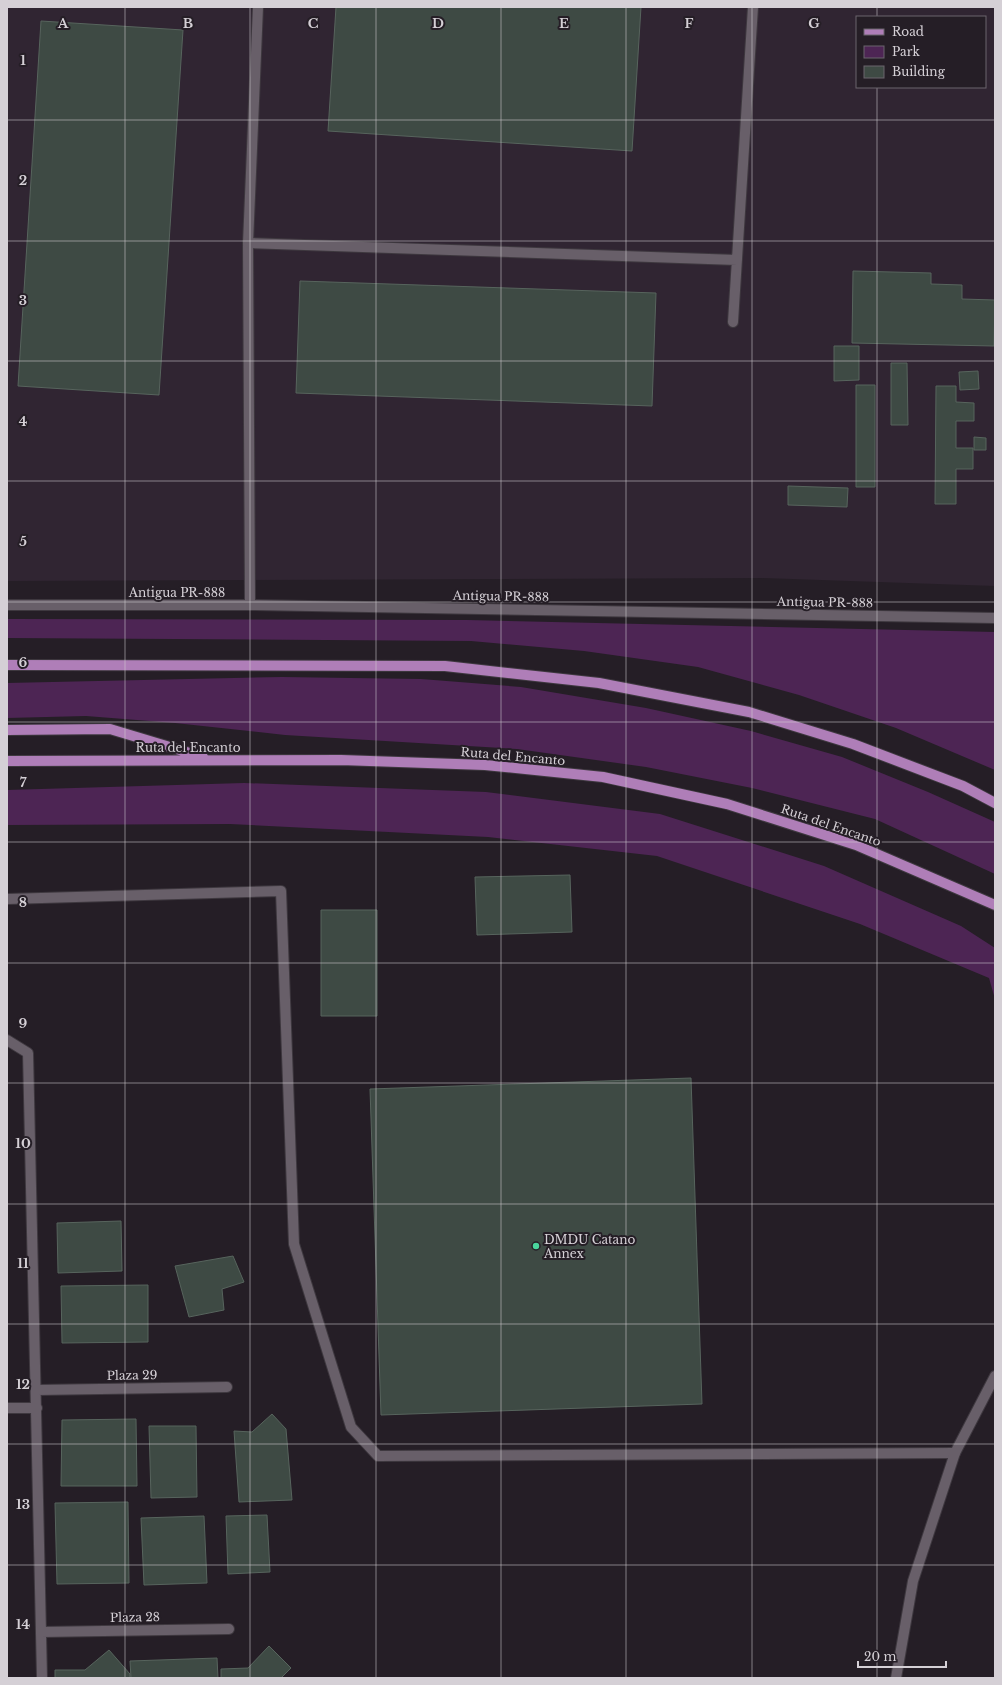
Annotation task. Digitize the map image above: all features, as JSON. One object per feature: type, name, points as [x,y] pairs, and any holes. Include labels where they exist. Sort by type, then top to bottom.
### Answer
[{"type":"main road","points":[[7,665],[446,666],[599,683],[749,712],[853,744],[963,786],[995,803]]},
{"type":"main road","points":[[7,730],[110,729],[214,760]]},
{"type":"main road","name":"Ruta del Encanto","points":[[7,761],[341,760],[485,765],[602,777],[727,804],[856,845],[995,905]]},
{"type":"street","points":[[250,605],[248,243],[258,7]]},
{"type":"street","points":[[733,322],[753,7]]},
{"type":"street","points":[[248,243],[737,260]]},
{"type":"street","name":"Antigua PR-888","points":[[7,605],[250,605],[995,618]]},
{"type":"street","points":[[7,899],[281,891],[294,1244],[351,1427],[378,1456],[955,1453]]},
{"type":"street","points":[[7,1040],[28,1053],[37,1390],[42,1678]]},
{"type":"street","points":[[896,1678],[913,1581],[955,1453],[995,1376]]},
{"type":"street","name":"Plaza 29","points":[[37,1390],[227,1386]]},
{"type":"street","points":[[7,1408],[37,1408]]},
{"type":"street","name":"Plaza 28","points":[[41,1632],[229,1629]]},
{"type":"shaded area","points":[[7,7],[995,7],[995,586],[763,578],[7,581]]},
{"type":"green space","points":[[7,619],[467,620],[995,632],[995,770],[896,728],[799,695],[698,667],[584,651],[471,641],[7,638]]},
{"type":"green space","points":[[282,677],[421,679],[521,687],[646,708],[751,731],[842,757],[928,792],[995,822],[995,874],[875,819],[752,788],[646,767],[517,749],[285,735],[175,723],[86,716],[7,718],[7,683]]},
{"type":"green space","points":[[244,783],[486,792],[660,814],[824,866],[961,926],[995,948],[995,999],[989,978],[860,924],[657,856],[488,837],[230,824],[7,825],[7,790]]},
{"type":"building","points":[[336,7],[641,7],[632,151],[328,131]]},
{"type":"building","points":[[41,21],[183,30],[159,395],[18,386]]},
{"type":"building","points":[[853,271],[931,273],[931,284],[962,285],[962,299],[995,300],[994,346],[852,343]]},
{"type":"building","points":[[300,281],[656,293],[652,406],[296,393]]},
{"type":"building","points":[[834,346],[859,346],[859,380],[834,381]]},
{"type":"building","points":[[891,363],[907,363],[908,425],[891,425]]},
{"type":"building","points":[[978,371],[979,389],[960,390],[959,372]]},
{"type":"building","points":[[856,385],[875,385],[875,487],[856,487]]},
{"type":"building","points":[[936,386],[956,386],[956,402],[974,403],[974,421],[956,421],[956,448],[973,448],[973,469],[956,469],[956,504],[935,504]]},
{"type":"building","points":[[974,437],[986,438],[986,450],[974,450]]},
{"type":"building","points":[[788,486],[848,488],[847,507],[788,505]]},
{"type":"building","points":[[570,875],[572,932],[477,935],[475,877]]},
{"type":"building","points":[[321,910],[377,910],[377,1016],[321,1016]]},
{"type":"building","name":"DMDU Catano Annex","points":[[691,1078],[702,1404],[381,1415],[370,1089]]},
{"type":"building","points":[[121,1221],[122,1271],[58,1273],[57,1223]]},
{"type":"building","points":[[233,1256],[244,1282],[222,1289],[224,1310],[189,1317],[175,1266]]},
{"type":"building","points":[[148,1285],[148,1342],[62,1343],[61,1286]]},
{"type":"building","points":[[272,1414],[286,1429],[292,1500],[239,1502],[234,1431],[252,1432]]},
{"type":"building","points":[[136,1419],[137,1486],[61,1486],[62,1420]]},
{"type":"building","points":[[149,1426],[196,1426],[197,1497],[151,1498]]},
{"type":"building","points":[[128,1502],[129,1583],[57,1584],[55,1503]]},
{"type":"building","points":[[267,1515],[270,1572],[228,1574],[226,1516]]},
{"type":"building","points":[[204,1516],[207,1583],[144,1585],[141,1518]]},
{"type":"building","points":[[269,1646],[291,1668],[281,1678],[221,1678],[221,1669],[248,1668]]},
{"type":"building","points":[[109,1650],[130,1674],[130,1678],[55,1678],[55,1670],[85,1670]]},
{"type":"building","points":[[217,1658],[218,1678],[131,1678],[130,1661]]},
{"type":"place","name":"DMDU Catano Annex","points":[[536,1246]]}]
